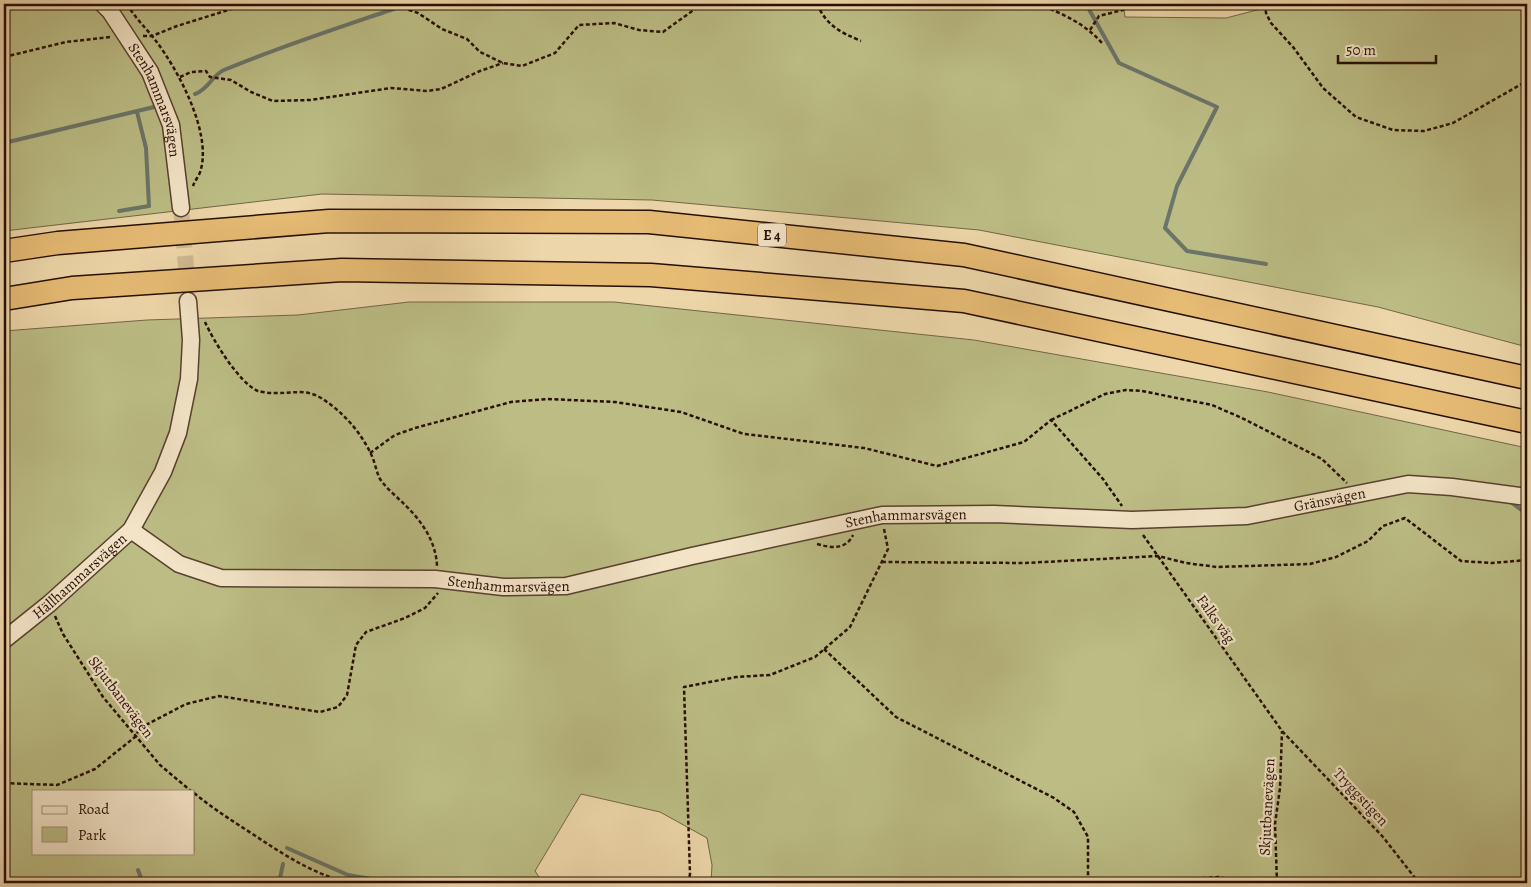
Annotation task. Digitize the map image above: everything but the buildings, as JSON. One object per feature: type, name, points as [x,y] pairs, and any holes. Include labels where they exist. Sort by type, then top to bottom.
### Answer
[{"type":"highway","name":"E 4","points":[[4,250],[58,243],[329,221],[649,222],[964,255],[1527,378]]},
{"type":"highway","points":[[4,299],[72,288],[342,270],[661,275],[964,301],[1527,422]]},
{"type":"street","name":"Stenhammarsvägen","points":[[103,4],[110,11],[150,72],[170,126],[181,208]]},
{"type":"street","points":[[131,530],[163,472],[178,433],[189,379],[191,340],[188,301]]},
{"type":"street","name":"Gränsvägen","points":[[1132,520],[1247,516],[1408,484],[1452,486],[1527,497]]},
{"type":"street","name":"Stenhammarsvägen","points":[[131,530],[179,564],[221,578],[435,579],[503,587],[521,587],[566,586],[692,556],[882,515],[994,514],[1132,520]]},
{"type":"street","name":"Hällhammarsvägen","points":[[4,640],[49,604],[131,530]]},
{"type":"path","points":[[127,4],[132,14],[152,36],[180,77],[193,104],[203,146],[201,169],[193,185],[192,193]]},
{"type":"path","points":[[152,36],[241,6],[273,8],[279,4]]},
{"type":"path","points":[[397,4],[418,13],[442,29],[467,38],[480,52],[503,63],[522,66],[555,53],[579,25],[614,23],[639,30],[663,32],[695,9],[723,4]]},
{"type":"path","points":[[817,4],[823,17],[839,32],[861,41]]},
{"type":"path","points":[[1038,4],[1061,13],[1090,30],[1102,43]]},
{"type":"path","points":[[1090,30],[1098,16],[1146,4]]},
{"type":"path","points":[[1265,4],[1271,23],[1293,47],[1323,88],[1356,118],[1393,130],[1424,131],[1453,122],[1527,81]]},
{"type":"path","points":[[4,57],[66,42],[126,35]]},
{"type":"path","points":[[180,77],[191,72],[206,71],[210,77],[231,80],[251,92],[273,101],[310,100],[392,88],[427,91],[441,89],[503,63]]},
{"type":"path","points":[[370,453],[395,435],[415,428],[511,402],[547,399],[615,402],[681,412],[744,434],[864,448],[937,466],[1024,442],[1051,420],[1105,394],[1126,390],[1142,391],[1212,405],[1242,418],[1322,460],[1348,484]]},
{"type":"path","name":"Falks väg","points":[[1051,420],[1103,479],[1282,731]]},
{"type":"path","points":[[688,883],[690,874],[684,687],[736,677],[770,675],[815,657],[850,627],[888,550],[882,515]]},
{"type":"path","points":[[882,562],[1025,563],[1158,556],[1186,563],[1217,567],[1310,564],[1336,557],[1368,542],[1382,526],[1405,518],[1461,562],[1492,563],[1527,560]]},
{"type":"path","name":"Skjutbanevägen","points":[[49,604],[63,634],[103,697],[160,765],[190,790]]},
{"type":"path","points":[[824,649],[896,717],[1054,798],[1074,812],[1088,837],[1088,883]]},
{"type":"path","name":"Skjutbanevägen","points":[[1277,883],[1275,824],[1280,788],[1282,731]]},
{"type":"path","name":"Tryggstigen","points":[[1282,731],[1383,837],[1419,883]]},
{"type":"path","points":[[195,794],[209,806],[287,857],[328,878],[350,883]]},
{"type":"path","points":[[1177,883],[1190,879],[1220,877],[1232,883]]},
{"type":"green space","points":[[4,4],[1123,4],[1125,17],[1226,18],[1280,4],[1527,4],[1527,347],[1378,307],[979,230],[652,200],[322,194],[4,231]]},
{"type":"green space","points":[[409,302],[614,302],[974,340],[1268,392],[1527,448],[1527,883],[711,883],[712,865],[707,838],[660,812],[581,794],[535,871],[543,883],[4,883],[4,331],[147,320],[298,315]]},
{"type":"waterway","points":[[195,94],[204,89],[216,75],[224,70],[408,4]]},
{"type":"waterway","points":[[1086,4],[1119,63],[1217,107],[1177,186],[1165,228],[1187,251],[1266,264]]},
{"type":"waterway","points":[[4,143],[154,107]]},
{"type":"waterway","points":[[119,211],[149,206],[146,148],[137,112]]},
{"type":"waterway","points":[[1512,503],[1527,514]]},
{"type":"waterway","points":[[287,848],[348,875],[394,883]]},
{"type":"waterway","points":[[279,883],[283,864]]},
{"type":"waterway","points":[[138,870],[143,883]]},
{"type":"tunnel","points":[[181,208],[188,291]]}]
